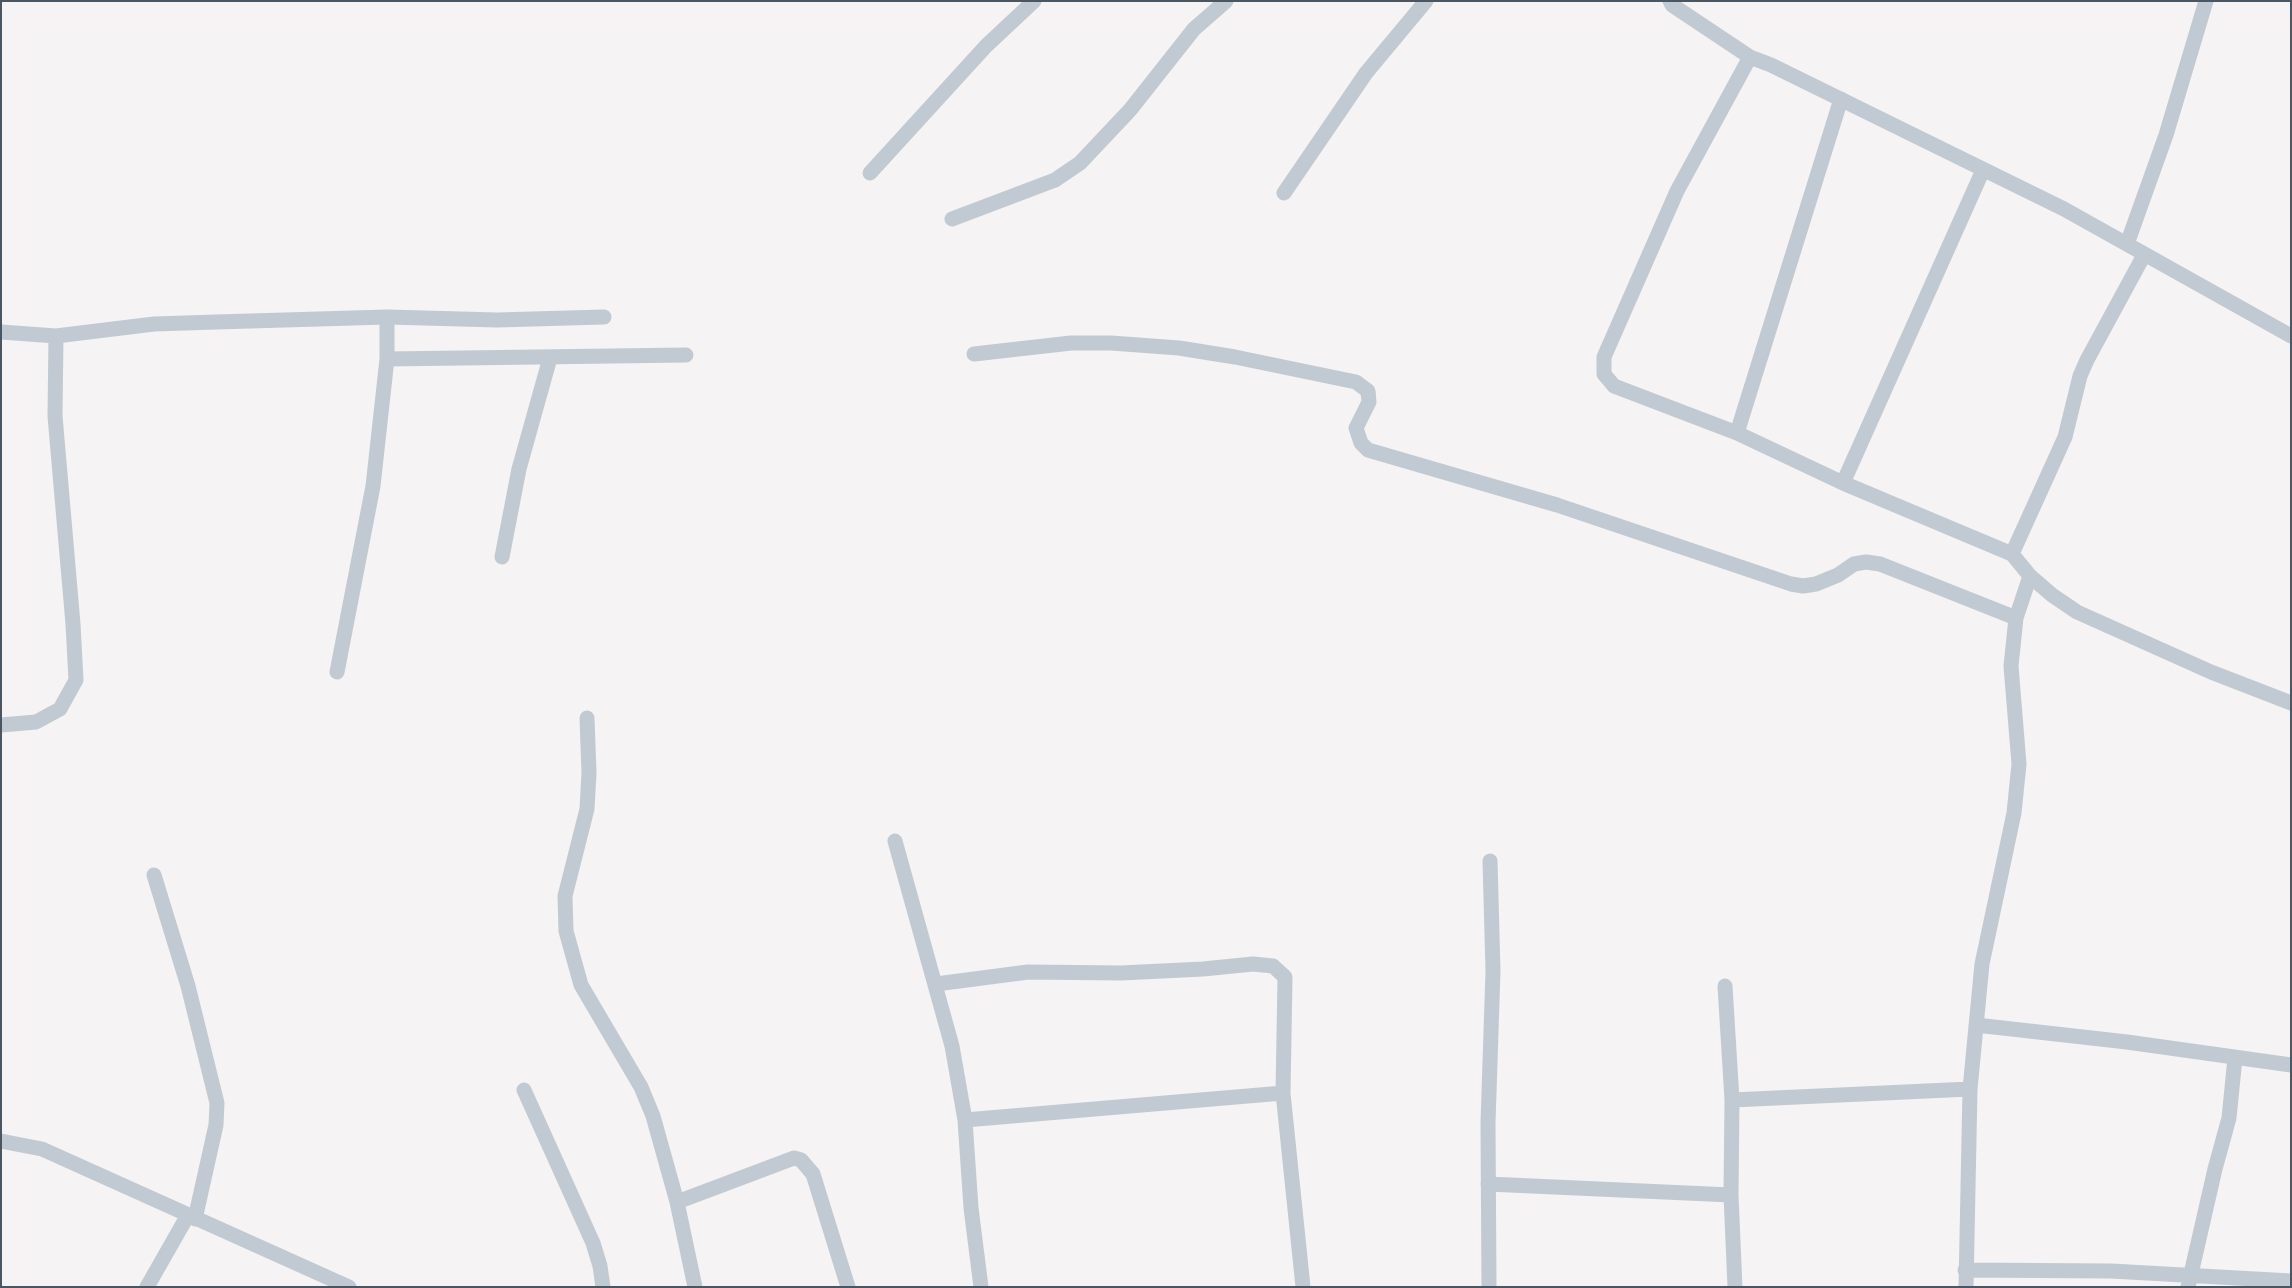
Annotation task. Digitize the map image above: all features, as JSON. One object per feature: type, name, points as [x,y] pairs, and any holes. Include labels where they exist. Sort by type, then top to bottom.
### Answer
[{"type":"street","points":[[870,172],[986,46],[1034,1]]},
{"type":"street","points":[[952,219],[1055,180],[1080,163],[1135,104],[1194,29],[1226,1]]},
{"type":"street","points":[[1284,193],[1366,73],[1426,1]]},
{"type":"street","points":[[1670,1],[1672,5],[1750,57],[1841,99],[2064,209],[2291,336]]},
{"type":"street","points":[[2127,244],[2166,135],[2206,1]]},
{"type":"street","points":[[1750,57],[1677,192],[1604,357],[1604,374],[1614,386],[1737,433],[1843,483],[2012,554],[2030,576],[2052,595],[2077,612],[2211,672],[2291,703]]},
{"type":"street","points":[[1737,433],[1841,99]]},
{"type":"street","points":[[1843,483],[1983,170]]},
{"type":"street","points":[[2012,554],[2065,437],[2080,376],[2087,360],[2144,255]]},
{"type":"street","points":[[1,332],[56,336],[154,324],[386,317],[497,320],[604,317]]},
{"type":"street","points":[[337,672],[373,486],[387,359],[386,317]]},
{"type":"street","points":[[1,725],[36,722],[60,709],[76,680],[73,624],[54,416],[56,336]]},
{"type":"street","points":[[974,354],[1071,344],[1111,343],[1179,348],[1234,357],[1356,382],[1368,391],[1370,402],[1356,428],[1362,443],[1368,450],[1557,505],[1791,584],[1803,586],[1816,584],[1838,575],[1854,564],[1866,562],[1880,564],[2016,618]]},
{"type":"street","points":[[387,359],[686,355]]},
{"type":"street","points":[[502,557],[519,469],[550,358]]},
{"type":"street","points":[[1966,1287],[1970,1089],[1986,941],[2001,881],[2016,794],[2019,764],[2011,666],[2016,618],[2030,576]]},
{"type":"street","points":[[587,718],[589,773],[587,809],[565,896],[566,931],[581,985],[641,1087],[653,1116],[677,1202],[695,1287]]},
{"type":"street","points":[[895,841],[952,1046],[965,1120],[981,1287]]},
{"type":"street","points":[[1489,1287],[1488,1184],[1493,971],[1490,861]]},
{"type":"street","points":[[147,1287],[192,1217],[216,1126],[217,1103],[188,986],[154,875]]},
{"type":"street","points":[[936,984],[1028,972],[1120,973],[1203,969],[1253,964],[1273,966],[1285,977],[1283,1093],[1303,1287]]},
{"type":"street","points":[[1725,986],[1732,1100],[1731,1195],[1735,1287]]},
{"type":"street","points":[[1976,1025],[2127,1042],[2291,1065]]},
{"type":"street","points":[[2190,1281],[2229,1118],[2235,1058]]},
{"type":"street","points":[[1732,1100],[1970,1089]]},
{"type":"street","points":[[524,1090],[593,1243],[603,1287]]},
{"type":"street","points":[[965,1120],[1283,1093]]},
{"type":"street","points":[[1,1141],[42,1149],[349,1287]]},
{"type":"street","points":[[677,1202],[794,1158],[801,1160],[813,1174],[848,1287]]},
{"type":"street","points":[[1488,1184],[1731,1195]]},
{"type":"street","points":[[1965,1270],[2111,1271],[2190,1281],[2291,1281]]}]
